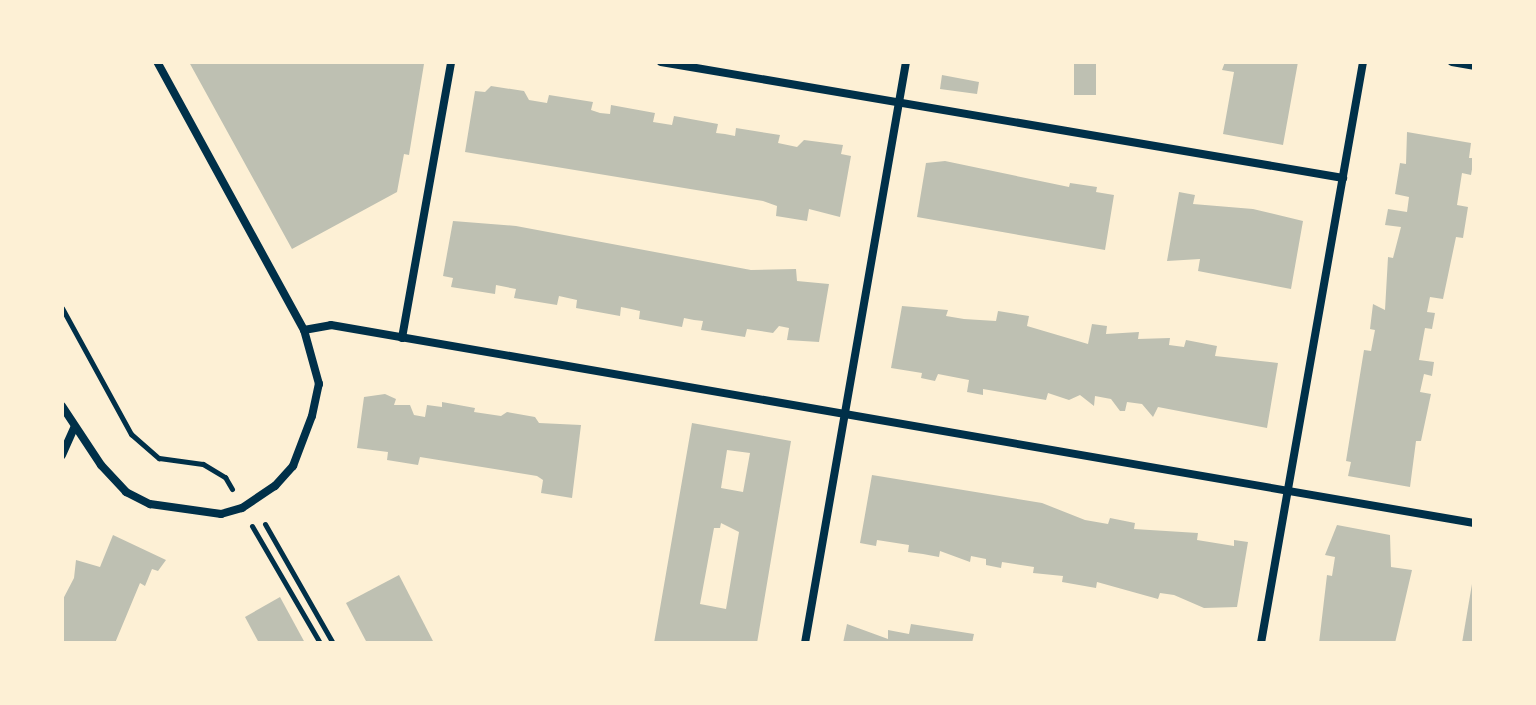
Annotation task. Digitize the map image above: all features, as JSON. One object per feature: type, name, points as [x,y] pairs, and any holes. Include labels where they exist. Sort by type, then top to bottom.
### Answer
[{"type":"street","points":[[62,406],[74,428],[126,492],[150,504],[221,514],[242,508],[275,486],[305,440],[319,384],[304,330],[157,62]]},
{"type":"street","points":[[402,338],[451,62]]},
{"type":"street","points":[[661,62],[1343,178]]},
{"type":"street","points":[[805,643],[906,62]]},
{"type":"street","points":[[1261,643],[1363,62]]},
{"type":"street","points":[[1452,62],[1474,66]]},
{"type":"street","points":[[304,330],[331,325],[1474,523]]},
{"type":"street","points":[[62,455],[74,428]]},
{"type":"path","points":[[62,308],[131,434],[159,458],[203,464],[225,477],[320,643]]},
{"type":"path","points":[[265,524],[333,643]]},
{"type":"building","points":[[189,62],[424,64],[409,155],[404,154],[397,192],[292,249]]},
{"type":"building","points":[[1074,62],[1096,62],[1096,95],[1074,95]]},
{"type":"building","points":[[1225,62],[1298,62],[1283,145],[1223,134],[1234,72],[1222,70]]},
{"type":"building","points":[[942,75],[979,82],[977,94],[940,89]]},
{"type":"building","points":[[491,86],[524,91],[529,100],[547,103],[549,95],[593,102],[591,110],[600,113],[610,114],[611,105],[655,113],[653,122],[672,125],[674,116],[718,124],[716,133],[735,136],[736,128],[780,135],[778,143],[797,147],[804,140],[843,145],[841,154],[851,156],[840,217],[809,209],[807,221],[776,216],[777,206],[763,201],[465,152],[475,91],[485,92]]},
{"type":"building","points":[[1407,132],[1471,143],[1469,158],[1474,158],[1471,175],[1462,173],[1457,205],[1468,207],[1463,238],[1456,237],[1443,299],[1430,297],[1427,312],[1435,313],[1432,329],[1425,328],[1419,360],[1434,362],[1432,376],[1424,374],[1420,392],[1431,394],[1421,441],[1416,441],[1410,487],[1348,476],[1351,462],[1346,461],[1364,350],[1371,351],[1375,330],[1370,329],[1373,304],[1385,310],[1388,257],[1393,258],[1401,227],[1385,225],[1388,209],[1407,212],[1409,197],[1395,194],[1400,163],[1406,164]]},
{"type":"building","points":[[945,161],[1069,187],[1070,183],[1097,187],[1096,192],[1114,195],[1105,250],[917,217],[926,163]]},
{"type":"building","points":[[1179,192],[1195,195],[1193,204],[1253,209],[1303,221],[1291,289],[1198,271],[1200,259],[1167,261]]},
{"type":"building","points":[[453,221],[516,226],[751,270],[796,269],[797,281],[829,284],[819,342],[787,340],[789,328],[779,326],[773,333],[747,329],[745,337],[701,330],[703,321],[684,318],[682,327],[639,319],[640,311],[621,307],[620,316],[576,308],[577,300],[559,296],[557,305],[514,298],[516,289],[496,285],[495,294],[451,287],[453,278],[443,276]]},
{"type":"building","points":[[902,306],[948,310],[946,316],[964,319],[996,321],[998,311],[1029,316],[1027,326],[1088,344],[1092,324],[1107,326],[1106,334],[1139,332],[1138,339],[1170,338],[1169,345],[1184,347],[1186,340],[1217,346],[1215,356],[1278,363],[1267,428],[1158,407],[1153,417],[1142,404],[1127,402],[1125,411],[1120,411],[1111,399],[1095,396],[1094,406],[1080,395],[1069,400],[1048,393],[1046,400],[983,389],[983,395],[967,392],[969,380],[938,374],[935,381],[921,378],[922,373],[891,368]]},
{"type":"building","points":[[385,394],[396,399],[394,405],[410,405],[414,415],[425,417],[427,405],[442,407],[442,402],[475,408],[474,412],[501,416],[507,412],[535,417],[539,423],[581,425],[572,498],[541,493],[543,480],[537,476],[420,457],[418,465],[387,460],[388,452],[357,448],[364,397]]},
{"type":"building","points":[[692,423],[791,441],[757,643],[654,643]],"holes":[[[727,450],[750,453],[743,492],[721,488]],[[721,523],[739,532],[726,609],[700,604],[714,528],[720,528]]]},
{"type":"building","points":[[872,475],[1042,503],[1085,520],[1108,524],[1110,518],[1135,523],[1134,529],[1198,533],[1197,540],[1234,546],[1234,540],[1248,542],[1237,607],[1204,608],[1174,595],[1160,593],[1158,599],[1097,582],[1096,588],[1062,582],[1063,576],[1033,573],[1034,567],[1002,562],[1001,568],[986,565],[986,559],[971,556],[970,562],[940,551],[939,557],[908,552],[909,545],[877,540],[876,546],[860,543]]},
{"type":"building","points":[[1337,525],[1390,535],[1391,567],[1412,570],[1395,643],[1319,643],[1327,575],[1332,576],[1335,557],[1325,555]]},
{"type":"building","points":[[113,535],[166,560],[158,571],[152,569],[145,586],[140,583],[115,643],[62,643],[62,601],[74,578],[76,560],[100,567]]},
{"type":"building","points":[[399,575],[434,643],[367,643],[346,603]]},
{"type":"building","points":[[1472,584],[1474,643],[1462,643]]},
{"type":"building","points":[[280,597],[305,643],[259,643],[245,617]]},
{"type":"building","points":[[847,624],[888,639],[888,630],[909,634],[911,624],[974,634],[972,643],[843,643]]}]
